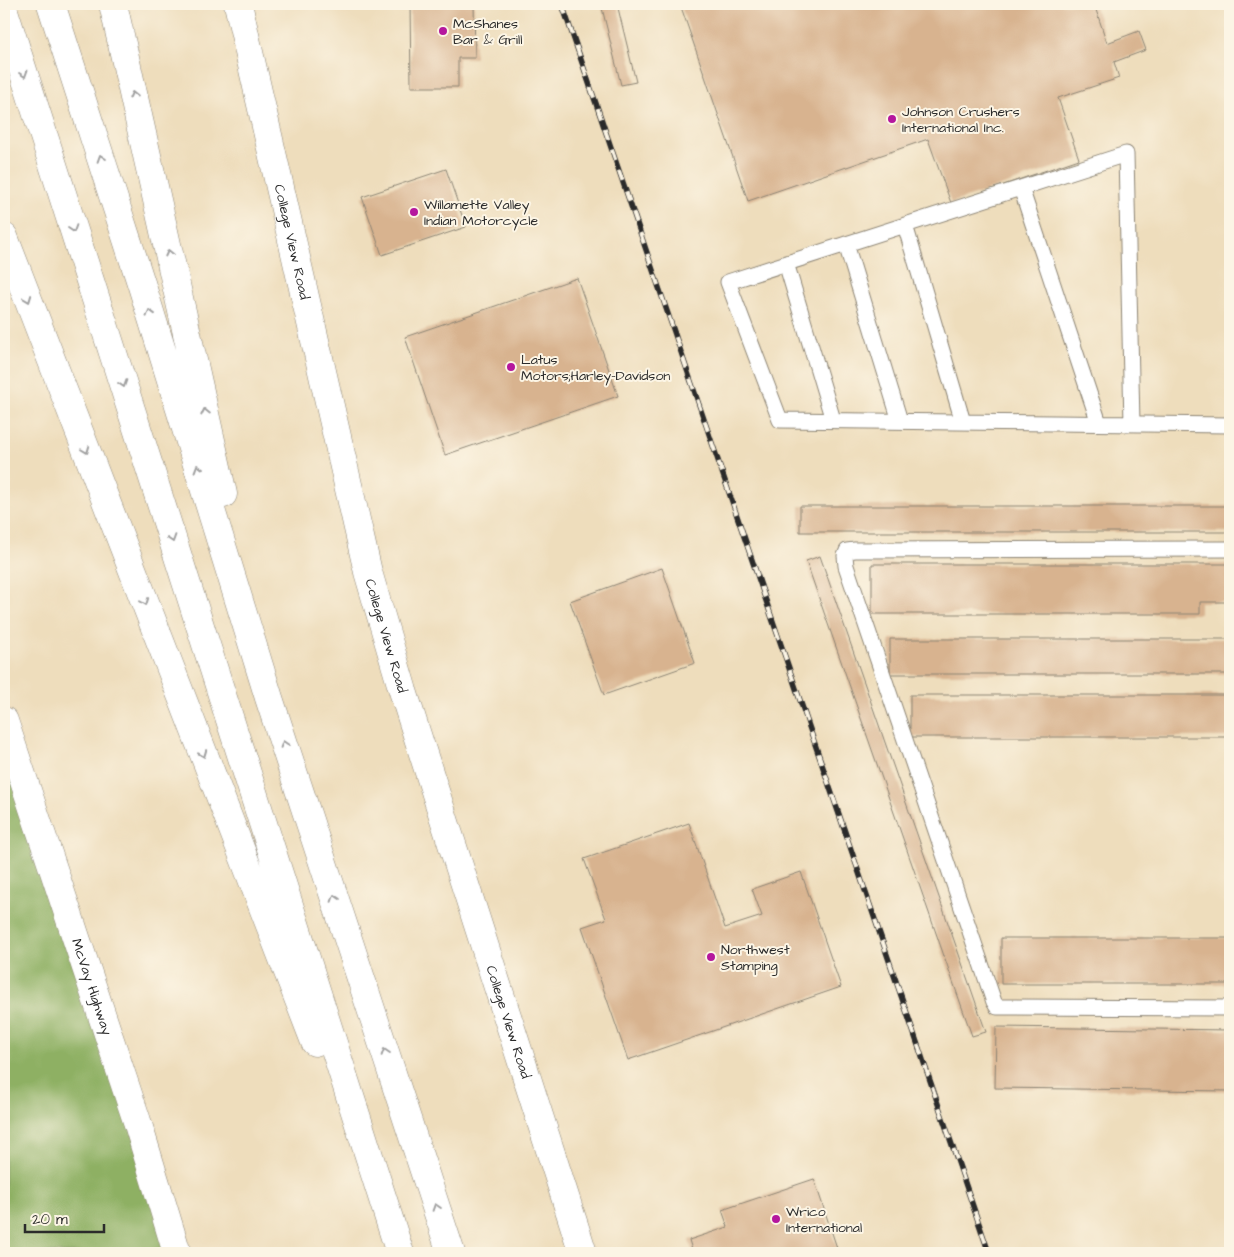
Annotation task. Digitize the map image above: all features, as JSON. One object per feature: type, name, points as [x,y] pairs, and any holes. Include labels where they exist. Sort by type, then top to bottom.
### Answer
[{"type":"main road","points":[[51,4],[142,286],[269,698],[451,1253]]},
{"type":"main road","points":[[113,4],[269,698]]},
{"type":"main road","name":"College View Road","points":[[238,4],[368,572],[403,691],[583,1253]]},
{"type":"main road","points":[[4,11],[399,1253]]},
{"type":"main road","points":[[4,237],[399,1253]]},
{"type":"main road","name":"McVay Highway","points":[[4,721],[137,1121],[177,1253]]},
{"type":"lane","points":[[1132,424],[1126,154],[728,282],[780,420],[833,420],[963,422],[1099,423],[1132,424],[1230,425]]},
{"type":"lane","points":[[1021,188],[1099,423]]},
{"type":"lane","points":[[905,225],[963,422]]},
{"type":"lane","points":[[846,244],[900,421]]},
{"type":"lane","points":[[786,263],[833,420]]},
{"type":"lane","points":[[1230,549],[855,550],[847,551],[845,556],[846,566],[997,1007],[1230,1008]]},
{"type":"green space","points":[[4,721],[171,1253],[4,1253]]},
{"type":"building","name":"McShanes Bar & Grill","points":[[410,4],[474,4],[475,58],[458,58],[458,87],[411,87]]},
{"type":"building","points":[[601,4],[617,4],[636,82],[621,85]]},
{"type":"building","name":"Johnson Crushers International Inc.","points":[[680,4],[1094,4],[1107,43],[1139,31],[1146,50],[1114,62],[1119,78],[1058,98],[1079,159],[951,203],[928,139],[748,201]]},
{"type":"building","name":"Willamette Valley Indian Motorcycle","points":[[446,169],[466,227],[382,255],[362,197]]},
{"type":"building","name":"Latus Motors;Harley-Davidson","points":[[577,278],[618,396],[445,455],[405,337]]},
{"type":"building","points":[[800,506],[1230,506],[1230,532],[800,532]]},
{"type":"building","points":[[820,556],[986,1032],[972,1036],[806,561]]},
{"type":"building","points":[[872,564],[1230,564],[1230,602],[1200,602],[1200,614],[872,614]]},
{"type":"building","points":[[662,568],[695,663],[604,695],[570,601]]},
{"type":"building","points":[[890,639],[1230,639],[1230,674],[890,674]]},
{"type":"building","points":[[910,695],[1230,695],[1230,737],[910,737]]},
{"type":"building","name":"Northwest Stamping","points":[[689,823],[725,928],[762,916],[752,889],[801,872],[841,987],[628,1060],[582,927],[606,919],[584,859]]},
{"type":"building","points":[[1001,938],[1230,938],[1230,984],[1001,984]]},
{"type":"building","points":[[996,1027],[1230,1030],[1230,1091],[995,1088]]},
{"type":"building","name":"Wrico International","points":[[814,1179],[837,1248],[820,1253],[693,1253],[689,1240],[728,1227],[722,1210]]},
{"type":"railway","points":[[562,4],[989,1253]]},
{"type":"place","name":"McShanes Bar & Grill","points":[[443,31]]},
{"type":"place","name":"Johnson Crushers International Inc.","points":[[892,119]]},
{"type":"place","name":"Willamette Valley Indian Motorcycle","points":[[414,212]]},
{"type":"place","name":"Latus Motors;Harley-Davidson","points":[[511,367]]},
{"type":"place","name":"Northwest Stamping","points":[[711,957]]},
{"type":"place","name":"Wrico International","points":[[776,1219]]}]
